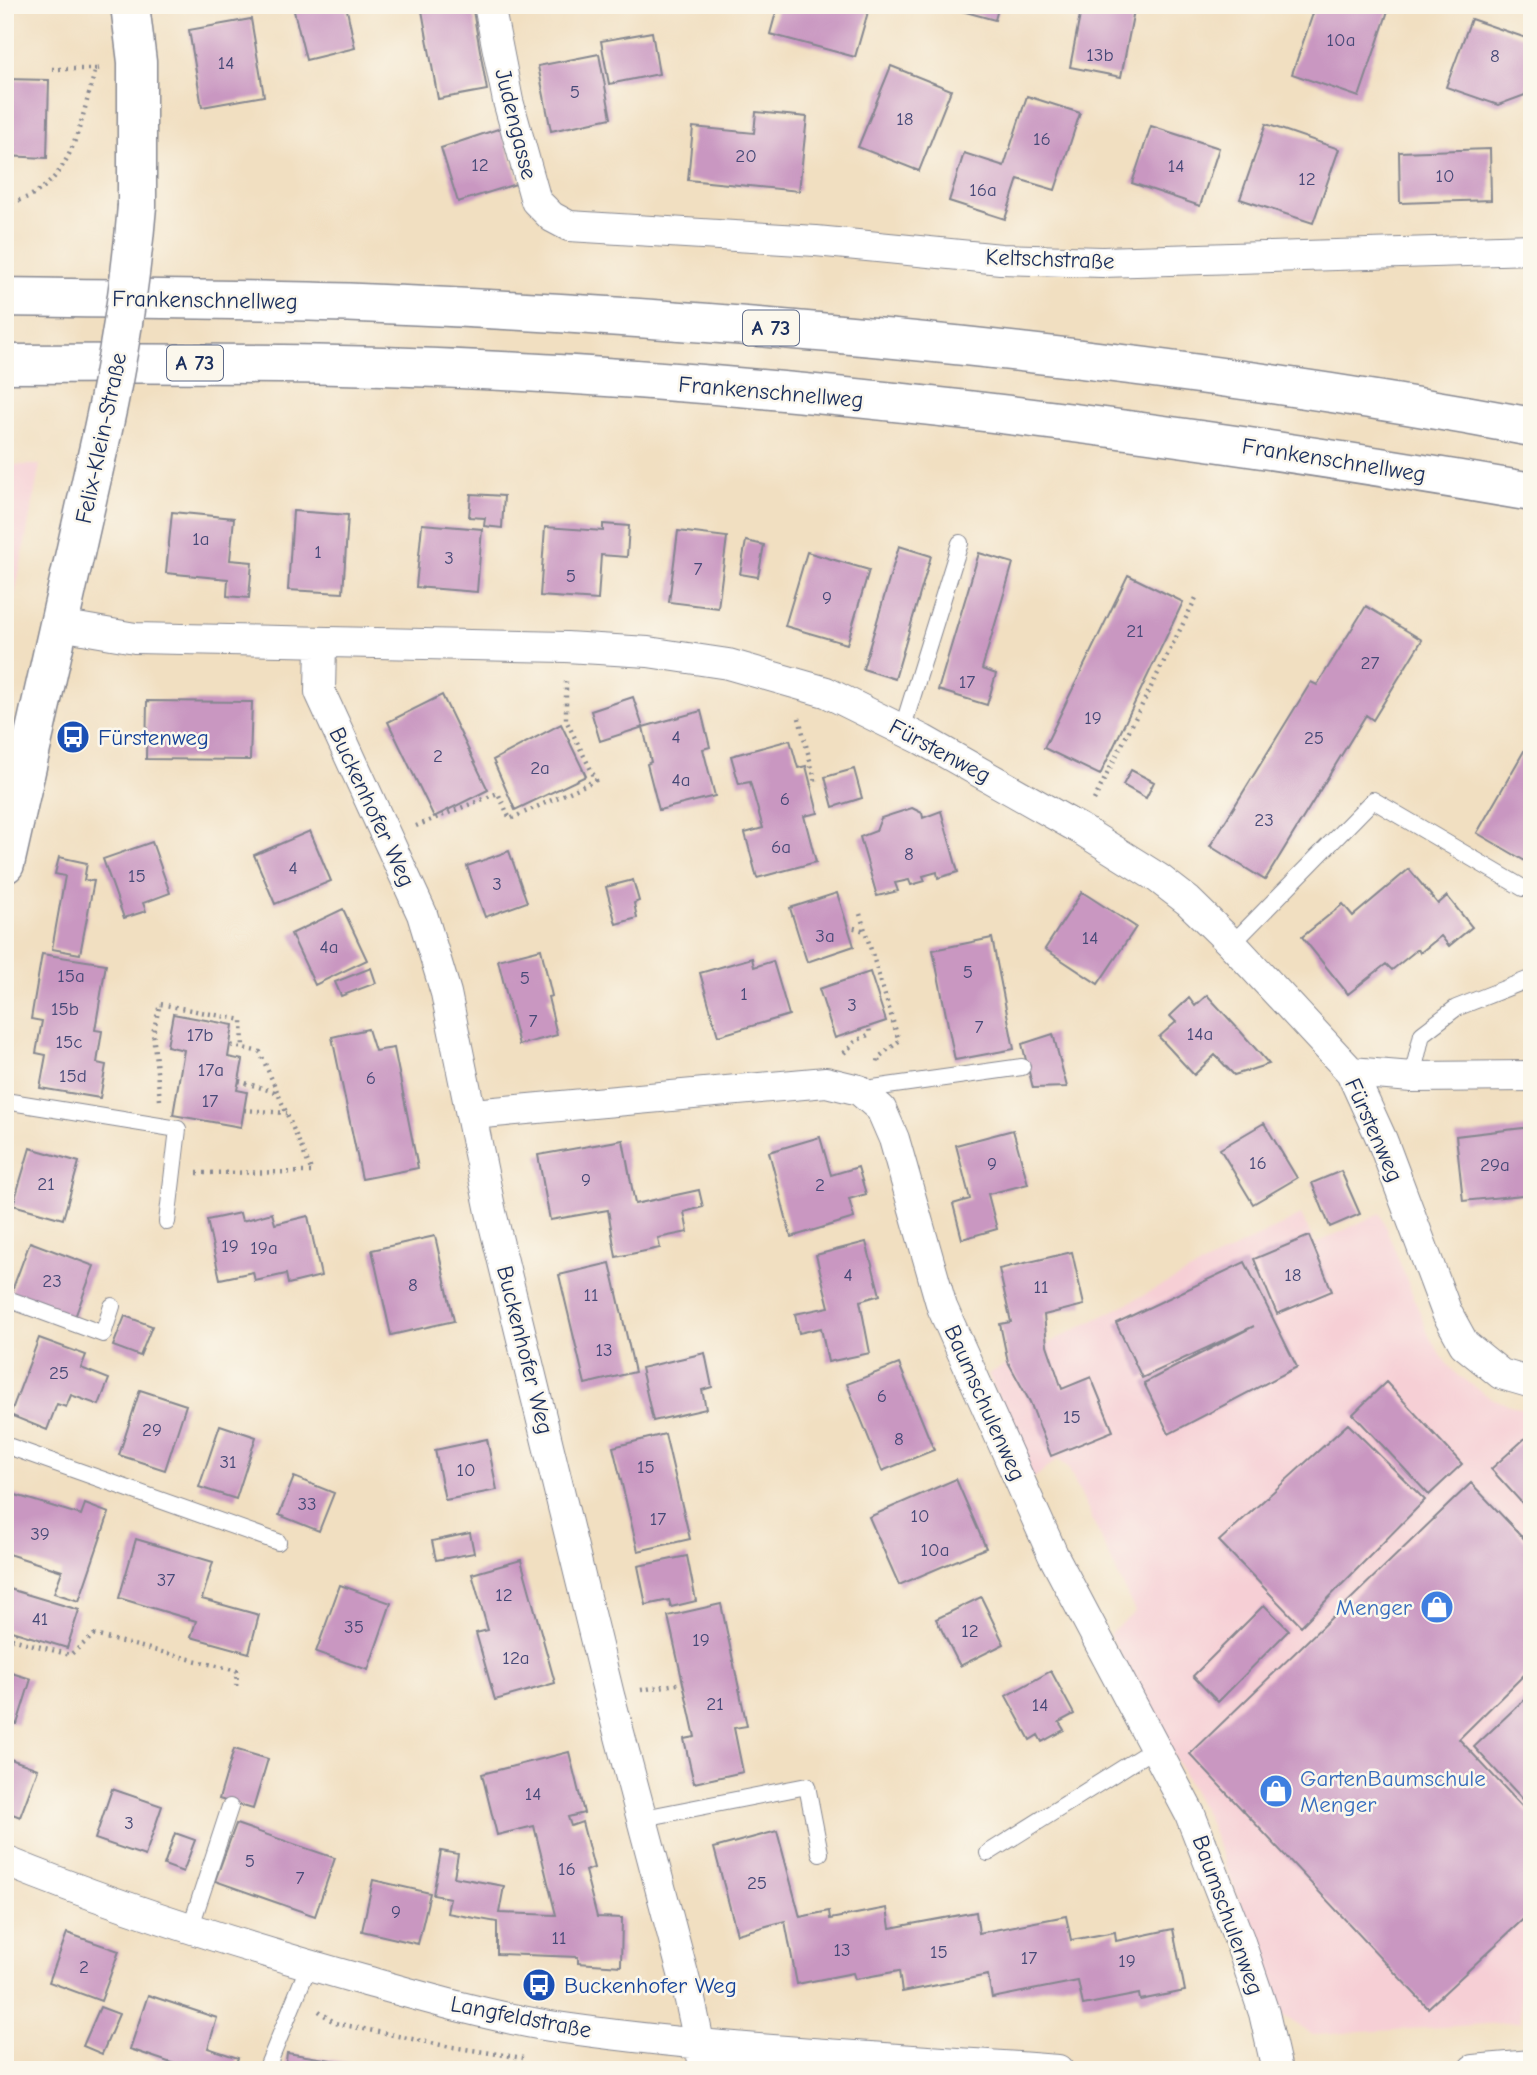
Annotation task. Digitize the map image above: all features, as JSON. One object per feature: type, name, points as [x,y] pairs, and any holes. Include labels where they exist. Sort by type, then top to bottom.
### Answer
[{"type":"main road","name":"Felix-Klein-Straße","points":[[5,862],[116,373],[131,283],[137,206],[137,62],[130,5]]},
{"type":"main road","name":"Frankenschnellweg","points":[[5,297],[359,303],[695,321],[936,343],[1187,371],[1402,403],[1532,427]]},
{"type":"main road","name":"Frankenschnellweg","points":[[5,364],[386,366],[750,389],[1012,414],[1388,467],[1532,492]]},
{"type":"street","name":"Judengasse","points":[[489,5],[508,101],[536,201],[552,217],[569,226]]},
{"type":"street","name":"Keltschstraße","points":[[569,226],[816,241],[1001,259],[1102,262],[1532,249]]},
{"type":"street","name":"Fürstenweg","points":[[60,625],[135,638],[566,647],[648,652],[728,664],[789,680],[826,692],[902,730],[1080,829],[1168,885],[1232,944],[1351,1072],[1382,1140],[1447,1313],[1464,1345],[1501,1374],[1532,1383]]},
{"type":"street","name":"Buckenhofer Weg","points":[[321,643],[320,692],[422,914],[446,993],[491,1212],[609,1695],[644,1818],[703,2056]]},
{"type":"street","points":[[1351,1072],[1412,1077],[1532,1076]]},
{"type":"street","points":[[473,1114],[826,1082],[868,1089]]},
{"type":"street","name":"Baumschulenweg","points":[[868,1089],[881,1109],[894,1139],[942,1307],[1048,1543],[1190,1814],[1239,1939],[1264,2012],[1277,2070]]},
{"type":"street","name":"Langfeldstraße","points":[[5,1861],[190,1929],[468,2009],[549,2026],[703,2056],[1058,2070]]},
{"type":"street","points":[[1483,2069],[1532,2065]]},
{"type":"lane","points":[[902,730],[960,543]]},
{"type":"lane","points":[[1232,944],[1373,800],[1523,888]]},
{"type":"lane","points":[[1412,1077],[1422,1034],[1456,1008],[1532,978]]},
{"type":"lane","points":[[868,1089],[1022,1067]]},
{"type":"lane","points":[[5,1101],[178,1129],[167,1222]]},
{"type":"lane","points":[[5,1298],[103,1334],[112,1306]]},
{"type":"lane","points":[[5,1445],[278,1542]]},
{"type":"lane","points":[[988,1853],[1155,1748]]},
{"type":"lane","points":[[644,1818],[807,1786],[820,1853]]},
{"type":"lane","points":[[190,1929],[230,1807]]},
{"type":"lane","points":[[266,2070],[309,1965]]},
{"type":"path","points":[[52,69],[96,69],[137,62]]},
{"type":"path","points":[[5,204],[25,200],[42,191],[58,177],[68,159],[96,69]]},
{"type":"path","points":[[1080,829],[1196,598]]},
{"type":"path","points":[[386,838],[498,793],[510,819],[596,780],[566,720],[566,647]]},
{"type":"path","points":[[789,680],[815,780],[811,786]]},
{"type":"path","points":[[860,914],[899,1041],[879,1056],[868,1089]]},
{"type":"path","points":[[847,926],[866,932]]},
{"type":"path","points":[[163,1126],[153,1033],[160,1004],[242,1020],[243,1048]]},
{"type":"path","points":[[172,1174],[312,1172],[260,1052],[230,1045]]},
{"type":"path","points":[[239,1081],[278,1093]]},
{"type":"path","points":[[244,1110],[287,1112]]},
{"type":"path","points":[[5,1637],[70,1655],[94,1635],[237,1671],[236,1688]]},
{"type":"path","points":[[609,1695],[683,1683]]},
{"type":"shaded area","points":[[5,465],[40,465],[5,647]]},
{"type":"shaded area","points":[[1380,1213],[1430,1338],[1445,1361],[1457,1375],[1491,1398],[1532,1413],[1532,1936],[1520,1949],[1521,2022],[1313,2035],[1284,2016],[1207,1818],[1109,1634],[1135,1612],[1068,1467],[1058,1459],[1033,1479],[988,1374],[1301,1215],[1315,1244]]},
{"type":"building","points":[[346,5],[355,48],[306,60],[293,7]]},
{"type":"building","points":[[421,5],[472,5],[487,90],[438,99]]},
{"type":"building","points":[[555,5],[581,5],[581,7],[556,9]]},
{"type":"building","points":[[778,5],[870,5],[855,57],[770,34]]},
{"type":"building","points":[[940,5],[999,5],[995,20]]},
{"type":"building","points":[[1082,5],[1135,5],[1121,77],[1070,67]]},
{"type":"building","points":[[1316,5],[1390,5],[1359,97],[1292,74]]},
{"type":"building","points":[[251,19],[264,96],[202,107],[189,30]]},
{"type":"building","points":[[1471,19],[1532,40],[1532,71],[1525,95],[1498,105],[1446,87]]},
{"type":"building","points":[[5,32],[9,32],[7,52],[5,52]]},
{"type":"building","points":[[652,32],[659,74],[609,84],[601,41]]},
{"type":"building","points":[[599,54],[611,118],[551,131],[538,66]]},
{"type":"building","points":[[891,66],[951,90],[919,171],[858,147]]},
{"type":"building","points":[[5,79],[49,80],[47,158],[5,156]]},
{"type":"building","points":[[1027,96],[1080,113],[1055,190],[1018,179],[1005,219],[949,201],[964,153],[1004,166]]},
{"type":"building","points":[[756,112],[807,117],[799,191],[688,180],[693,127],[754,133]]},
{"type":"building","points":[[1266,124],[1339,149],[1313,223],[1240,199]]},
{"type":"building","points":[[1151,126],[1219,148],[1200,206],[1132,183]]},
{"type":"building","points":[[501,128],[519,183],[458,202],[441,148]]},
{"type":"building","points":[[1490,149],[1491,200],[1400,203],[1399,152]]},
{"type":"building","points":[[471,494],[504,496],[502,528],[484,526],[485,518],[469,517]]},
{"type":"building","points":[[293,511],[348,515],[343,593],[288,590]]},
{"type":"building","points":[[172,512],[234,518],[230,560],[252,562],[249,598],[227,596],[228,579],[166,573]]},
{"type":"building","points":[[422,524],[482,529],[477,592],[416,587]]},
{"type":"building","points":[[603,524],[629,526],[627,557],[601,555],[598,600],[540,596],[545,527],[603,531]]},
{"type":"building","points":[[678,531],[727,537],[718,608],[669,602]]},
{"type":"building","points":[[746,541],[764,545],[758,577],[740,574]]},
{"type":"building","points":[[899,546],[931,556],[895,679],[863,669]]},
{"type":"building","points":[[807,552],[869,570],[847,644],[785,626]]},
{"type":"building","points":[[979,553],[1013,563],[982,669],[996,674],[987,705],[938,690]]},
{"type":"building","points":[[1128,575],[1183,602],[1100,775],[1044,748]]},
{"type":"building","points":[[1366,606],[1422,640],[1373,720],[1366,715],[1265,880],[1210,846],[1311,682],[1317,685]]},
{"type":"building","points":[[442,695],[488,790],[434,817],[388,722]]},
{"type":"building","points":[[633,697],[643,727],[600,741],[591,711]]},
{"type":"building","points":[[147,701],[252,702],[250,760],[146,759]]},
{"type":"building","points":[[701,711],[710,747],[703,749],[715,796],[659,810],[647,764],[651,762],[643,727]]},
{"type":"building","points":[[561,724],[586,776],[515,810],[493,760]]},
{"type":"building","points":[[1532,737],[1532,865],[1477,833]]},
{"type":"building","points":[[790,740],[798,768],[806,766],[818,813],[804,816],[816,862],[757,878],[745,833],[763,828],[750,782],[739,784],[731,756]]},
{"type":"building","points":[[854,769],[862,798],[833,807],[825,777]]},
{"type":"building","points":[[1131,770],[1154,782],[1146,798],[1123,785]]},
{"type":"building","points":[[912,808],[922,813],[923,818],[941,811],[958,872],[938,878],[937,872],[923,876],[925,881],[911,885],[909,880],[895,883],[898,891],[877,896],[860,837],[876,831],[881,818]]},
{"type":"building","points":[[310,831],[331,881],[275,904],[254,855]]},
{"type":"building","points":[[152,842],[170,893],[143,903],[146,911],[124,918],[103,859]]},
{"type":"building","points":[[509,851],[527,902],[485,917],[467,866]]},
{"type":"building","points":[[59,857],[87,863],[84,880],[94,881],[80,954],[52,949],[65,876],[55,874]]},
{"type":"building","points":[[1409,869],[1438,904],[1447,896],[1472,927],[1449,946],[1441,936],[1420,953],[1418,949],[1392,970],[1386,964],[1348,994],[1302,937],[1343,904],[1353,916]]},
{"type":"building","points":[[633,880],[639,901],[634,903],[637,918],[616,924],[606,887]]},
{"type":"building","points":[[1082,892],[1136,927],[1098,984],[1045,949]]},
{"type":"building","points":[[837,893],[854,946],[807,962],[790,908]]},
{"type":"building","points":[[343,909],[367,960],[315,985],[291,934]]},
{"type":"building","points":[[992,938],[1014,1049],[955,1060],[933,950]]},
{"type":"building","points":[[541,949],[552,996],[548,997],[557,1035],[519,1045],[498,960]]},
{"type":"building","points":[[42,954],[106,964],[95,1030],[102,1031],[97,1063],[106,1065],[100,1098],[40,1088],[46,1055],[36,1053],[42,1021],[31,1019]]},
{"type":"building","points":[[752,958],[754,967],[773,961],[789,1015],[718,1036],[700,973]]},
{"type":"building","points":[[371,968],[376,983],[341,996],[335,982]]},
{"type":"building","points":[[870,972],[886,1021],[835,1038],[819,989]]},
{"type":"building","points":[[1207,995],[1269,1064],[1234,1075],[1215,1055],[1194,1075],[1159,1037],[1176,1022],[1170,1016],[1189,998],[1195,1006]]},
{"type":"building","points":[[173,1014],[233,1025],[228,1057],[243,1060],[237,1090],[247,1092],[241,1127],[173,1115],[184,1050],[167,1046]]},
{"type":"building","points":[[368,1029],[375,1051],[394,1048],[418,1168],[362,1179],[332,1037]]},
{"type":"building","points":[[1053,1034],[1067,1087],[1033,1088],[1022,1044]]},
{"type":"building","points":[[1264,1123],[1297,1178],[1253,1204],[1220,1149]]},
{"type":"building","points":[[1532,1127],[1532,1194],[1463,1201],[1456,1136]]},
{"type":"building","points":[[1013,1130],[1028,1184],[988,1194],[997,1229],[962,1239],[953,1204],[970,1199],[956,1145]]},
{"type":"building","points":[[820,1137],[831,1175],[858,1167],[866,1194],[849,1199],[854,1218],[791,1237],[769,1152]]},
{"type":"building","points":[[623,1140],[635,1204],[699,1190],[703,1207],[684,1212],[688,1232],[658,1238],[660,1248],[616,1257],[608,1210],[550,1220],[538,1155]]},
{"type":"building","points":[[30,1148],[79,1162],[63,1219],[13,1205]]},
{"type":"building","points":[[1341,1171],[1360,1214],[1330,1227],[1312,1183]]},
{"type":"building","points":[[240,1213],[242,1221],[272,1213],[275,1224],[308,1216],[321,1276],[288,1284],[286,1274],[255,1281],[253,1272],[220,1279],[207,1220]]},
{"type":"building","points":[[435,1236],[454,1321],[391,1335],[372,1250]]},
{"type":"building","points":[[1309,1236],[1332,1291],[1277,1314],[1254,1259]]},
{"type":"building","points":[[30,1242],[94,1266],[74,1320],[10,1296]]},
{"type":"building","points":[[866,1242],[880,1295],[860,1301],[870,1353],[828,1362],[821,1328],[799,1333],[795,1314],[829,1307],[816,1255]]},
{"type":"building","points":[[1072,1252],[1084,1305],[1044,1315],[1047,1345],[1062,1389],[1091,1377],[1113,1431],[1051,1456],[1030,1402],[1008,1362],[1000,1324],[1011,1322],[999,1269]]},
{"type":"building","points":[[1245,1262],[1297,1367],[1169,1434],[1144,1383],[1254,1326],[1142,1378],[1116,1323]]},
{"type":"building","points":[[610,1263],[635,1372],[585,1384],[559,1275]]},
{"type":"building","points":[[125,1316],[152,1326],[140,1356],[113,1346]]},
{"type":"building","points":[[39,1338],[86,1355],[81,1368],[109,1379],[99,1405],[71,1395],[66,1407],[57,1404],[47,1430],[10,1415]]},
{"type":"building","points":[[705,1353],[712,1387],[702,1390],[706,1409],[653,1421],[641,1368]]},
{"type":"building","points":[[899,1364],[934,1450],[882,1471],[847,1384]]},
{"type":"building","points":[[1386,1382],[1462,1464],[1429,1495],[1353,1414]]},
{"type":"building","points":[[140,1390],[186,1405],[165,1470],[119,1455]]},
{"type":"building","points":[[1348,1424],[1425,1500],[1301,1626],[1219,1541]]},
{"type":"building","points":[[220,1425],[256,1437],[236,1499],[199,1487]]},
{"type":"building","points":[[1532,1432],[1532,1514],[1491,1469]]},
{"type":"building","points":[[665,1434],[690,1539],[638,1551],[613,1447]]},
{"type":"building","points":[[487,1439],[497,1490],[445,1500],[435,1450]]},
{"type":"building","points":[[294,1477],[334,1493],[319,1531],[279,1515]]},
{"type":"building","points":[[956,1479],[986,1548],[899,1585],[869,1517]]},
{"type":"building","points":[[1471,1483],[1532,1547],[1532,1667],[1459,1739],[1532,1817],[1532,1911],[1428,2008],[1190,1754]]},
{"type":"building","points":[[9,1493],[81,1515],[85,1504],[109,1513],[79,1601],[54,1593],[62,1571],[5,1553],[5,1505]]},
{"type":"building","points":[[470,1533],[474,1553],[436,1560],[432,1541]]},
{"type":"building","points":[[136,1539],[213,1562],[202,1599],[259,1615],[249,1653],[191,1637],[196,1621],[119,1598]]},
{"type":"building","points":[[687,1556],[696,1601],[671,1607],[669,1600],[646,1605],[638,1566]]},
{"type":"building","points":[[521,1560],[555,1683],[495,1700],[476,1633],[488,1630],[472,1574]]},
{"type":"building","points":[[340,1585],[391,1603],[368,1670],[316,1652]]},
{"type":"building","points":[[6,1588],[79,1610],[67,1648],[5,1629]]},
{"type":"building","points":[[981,1597],[1004,1644],[960,1666],[936,1619]]},
{"type":"building","points":[[721,1604],[747,1726],[734,1728],[743,1772],[694,1783],[684,1739],[695,1737],[668,1616]]},
{"type":"building","points":[[1264,1605],[1289,1630],[1218,1702],[1193,1676]]},
{"type":"building","points":[[5,1671],[31,1679],[17,1724],[5,1721]]},
{"type":"building","points":[[1051,1671],[1074,1714],[1059,1722],[1064,1730],[1042,1742],[1038,1735],[1030,1740],[1006,1696]]},
{"type":"building","points":[[1532,1692],[1532,1809],[1474,1747]]},
{"type":"building","points":[[234,1749],[268,1759],[253,1809],[219,1799]]},
{"type":"building","points":[[569,1752],[584,1813],[568,1817],[571,1826],[582,1822],[594,1868],[585,1871],[597,1917],[622,1918],[621,1966],[578,1963],[578,1957],[497,1954],[497,1922],[447,1913],[450,1898],[433,1895],[441,1851],[458,1854],[454,1877],[504,1886],[499,1913],[556,1915],[534,1826],[497,1835],[482,1774]]},
{"type":"building","points":[[5,1757],[38,1769],[20,1817],[5,1811]]},
{"type":"building","points":[[112,1789],[162,1806],[145,1856],[95,1839]]},
{"type":"building","points":[[236,1824],[335,1858],[315,1916],[215,1881]]},
{"type":"building","points":[[777,1831],[800,1917],[829,1911],[830,1919],[887,1908],[890,1928],[976,1912],[979,1933],[1066,1916],[1071,1940],[1115,1932],[1116,1941],[1173,1929],[1185,1991],[1140,2000],[1139,1994],[1083,2005],[1078,1981],[992,1998],[988,1975],[902,1992],[899,1971],[855,1979],[853,1973],[797,1984],[785,1921],[737,1934],[714,1848]]},
{"type":"building","points":[[175,1833],[195,1840],[183,1872],[164,1865]]},
{"type":"building","points":[[373,1880],[430,1893],[418,1944],[362,1931]]},
{"type":"building","points":[[67,1933],[119,1951],[101,2001],[49,1982]]},
{"type":"building","points":[[148,1995],[217,2018],[208,2048],[238,2058],[233,2070],[192,2070],[130,2049]]},
{"type":"building","points":[[100,2007],[119,2014],[102,2054],[83,2046]]},
{"type":"building","points":[[287,2053],[382,2068],[382,2070],[285,2070]]},
{"type":"place","name":"Fürstenweg","points":[[73,737]]},
{"type":"place","name":"Menger","points":[[1437,1607]]},
{"type":"place","name":"GartenBaumschule Menger","points":[[1276,1791]]},
{"type":"place","name":"Buckenhofer Weg","points":[[539,1985]]}]
